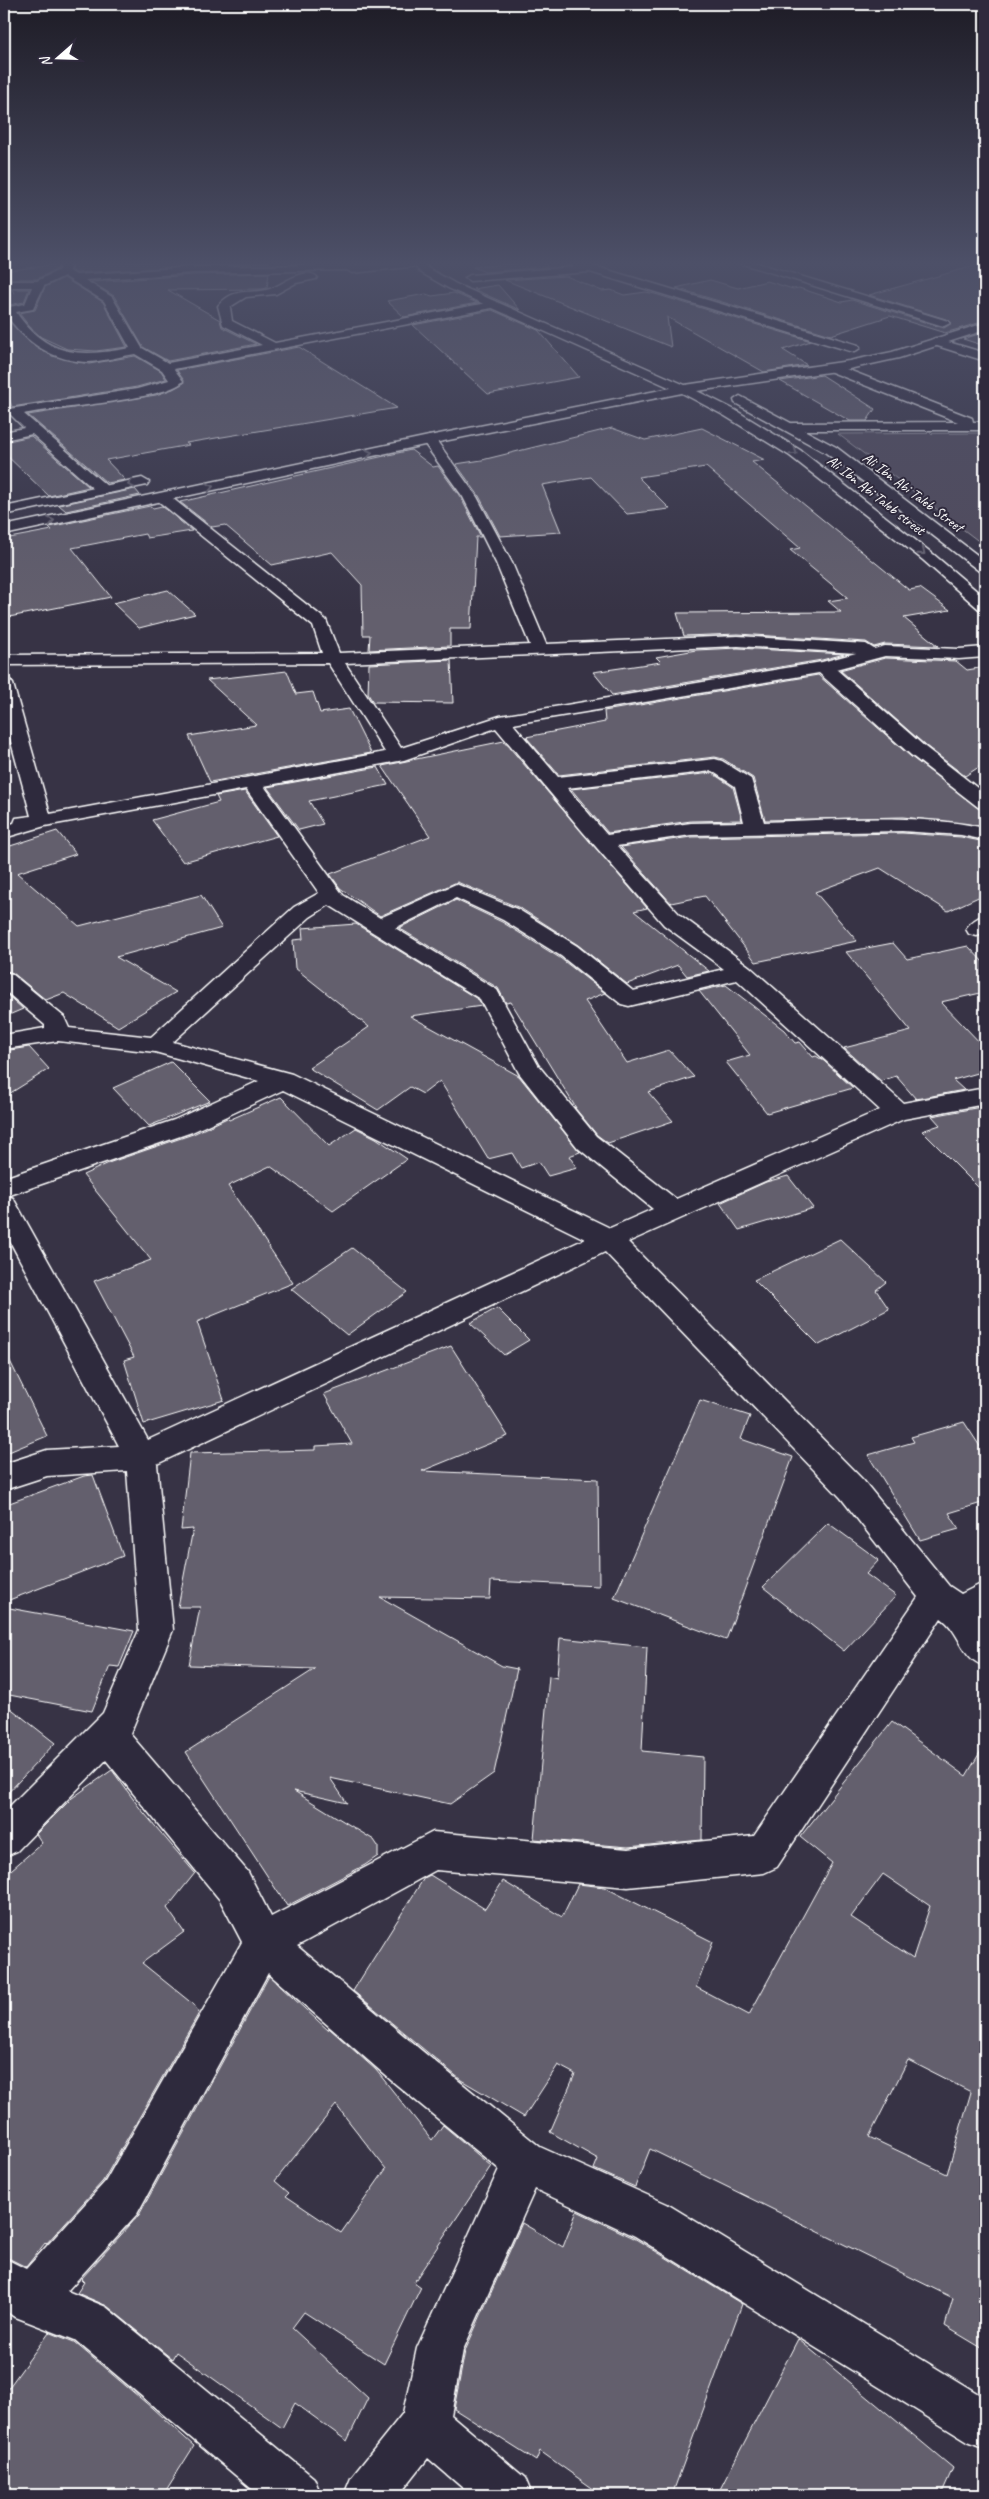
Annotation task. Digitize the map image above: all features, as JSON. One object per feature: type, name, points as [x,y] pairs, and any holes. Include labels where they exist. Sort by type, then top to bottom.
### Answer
[{"type":"street","points":[[9,409],[153,391],[177,381],[175,379]]},
{"type":"street","points":[[640,382],[660,379]]},
{"type":"street","name":"Ali Ibn Abi Taleb street","points":[[660,379],[730,413],[795,452],[928,557],[985,606]]},
{"type":"street","name":"Ali Ibn Abi Taleb Street","points":[[697,379],[793,427],[831,450],[985,568]]},
{"type":"street","points":[[4,531],[429,440],[684,389],[757,379]]},
{"type":"street","points":[[860,379],[983,426]]},
{"type":"street","points":[[9,409],[103,490]]},
{"type":"street","points":[[793,427],[983,426]]},
{"type":"street","points":[[4,436],[34,430]]},
{"type":"street","points":[[429,440],[470,498],[504,563],[540,649]]},
{"type":"street","points":[[4,511],[158,479]]},
{"type":"street","points":[[162,497],[320,624],[333,658],[398,756]]},
{"type":"street","points":[[4,660],[333,658],[738,641],[798,643],[885,651],[959,654],[985,652]]},
{"type":"street","points":[[4,832],[42,822],[398,756],[500,721],[823,667],[885,651]]},
{"type":"street","points":[[959,654],[979,670]]},
{"type":"street","points":[[823,667],[918,751],[981,793]]},
{"type":"street","points":[[4,684],[42,822]]},
{"type":"street","points":[[500,721],[552,784],[672,920],[742,972],[898,1112]]},
{"type":"street","points":[[552,784],[715,765],[744,783],[756,829]]},
{"type":"street","points":[[251,782],[335,900],[489,995],[528,1068],[587,1142],[673,1210]]},
{"type":"street","points":[[4,823],[42,822]]},
{"type":"street","points":[[603,842],[690,830],[902,825],[961,829],[985,834]]},
{"type":"street","points":[[386,924],[456,890],[511,915],[569,952],[629,999],[742,972]]},
{"type":"street","points":[[156,1045],[302,912],[331,895]]},
{"type":"street","points":[[4,978],[56,1022],[58,1034]]},
{"type":"street","points":[[4,1042],[58,1034],[156,1045],[283,1080],[609,1239],[961,1602],[985,1651]]},
{"type":"street","points":[[4,1188],[183,1126],[283,1080]]},
{"type":"street","points":[[4,1477],[47,1463],[141,1457],[609,1239],[898,1112],[985,1096]]},
{"type":"street","points":[[4,1205],[141,1457],[156,1630],[116,1725],[4,1838]]},
{"type":"street","points":[[297,2495],[90,2323],[17,2290],[121,2198],[264,1943],[434,1851],[628,1868],[764,1854],[961,1602]]},
{"type":"street","points":[[107,1734],[234,1886],[264,1943],[407,2066],[526,2162],[651,2220],[985,2425]]},
{"type":"street","points":[[368,2495],[426,2424],[440,2348],[526,2162]]},
{"type":"street","points":[[426,2424],[508,2495]]},
{"type":"shaded area","points":[[985,433],[985,546],[838,434]]},
{"type":"building","points":[[4,379],[166,379],[137,387],[12,407]]},
{"type":"building","points":[[182,379],[350,379],[397,408],[186,443],[189,445],[106,460],[125,480],[107,483],[28,415],[156,395],[184,383]]},
{"type":"building","points":[[471,379],[570,379],[488,394]]},
{"type":"building","points":[[797,379],[828,379],[875,409],[867,421],[850,421],[780,381]]},
{"type":"building","points":[[612,428],[645,440],[702,428],[765,460],[752,462],[909,590],[920,588],[950,610],[904,618],[938,646],[885,644],[874,647],[866,642],[738,634],[684,636],[677,613],[841,612],[828,601],[848,598],[790,550],[800,548],[706,467],[638,477],[670,509],[627,514],[591,477],[542,485],[561,532],[500,536],[479,496],[456,464],[482,460]]},
{"type":"building","points":[[31,436],[89,487],[49,496],[4,453],[4,442]]},
{"type":"building","points":[[411,450],[433,467],[438,466],[461,498],[481,537],[476,537],[471,629],[450,629],[450,646],[369,650],[370,635],[363,635],[362,585],[332,552],[272,565],[225,525],[212,527],[180,502]]},
{"type":"building","points":[[135,489],[140,495],[66,511],[59,505]]},
{"type":"building","points":[[150,506],[153,508],[162,506],[192,531],[147,538],[145,534],[72,548],[111,597],[4,618],[4,539],[52,530],[49,527]]},
{"type":"building","points":[[168,590],[195,614],[139,628],[113,603]]},
{"type":"building","points":[[738,648],[844,654],[822,660],[612,695],[593,672],[661,662],[656,657],[696,650]]},
{"type":"building","points":[[885,658],[956,661],[967,670],[985,667],[985,763],[965,776],[926,746],[840,670]]},
{"type":"building","points":[[451,660],[453,703],[373,702],[368,694],[369,664]]},
{"type":"building","points":[[287,671],[296,694],[313,692],[320,713],[349,709],[371,753],[210,782],[189,736],[256,725],[207,680]]},
{"type":"building","points":[[818,675],[910,756],[985,813],[985,826],[903,817],[765,820],[753,778],[723,759],[715,757],[559,775],[526,737],[605,722],[604,711]]},
{"type":"building","points":[[504,741],[647,908],[634,911],[709,971],[687,976],[678,965],[627,984],[578,945],[520,908],[457,882],[380,916],[340,888],[330,874],[430,836],[382,766]]},
{"type":"building","points":[[378,767],[388,785],[309,801],[323,824],[299,830],[267,787]]},
{"type":"building","points":[[712,773],[733,787],[742,820],[691,821],[608,833],[571,789]]},
{"type":"building","points":[[245,791],[277,836],[183,862],[152,820],[219,802],[216,796]]},
{"type":"building","points":[[57,831],[76,854],[17,873],[79,926],[201,895],[222,928],[116,957],[176,992],[118,1027],[64,993],[46,1000],[13,973],[4,970],[4,848]]},
{"type":"building","points":[[902,833],[961,837],[985,842],[985,894],[948,911],[880,868],[815,892],[857,941],[756,962],[705,896],[671,903],[621,847],[691,837]]},
{"type":"building","points":[[456,900],[502,922],[560,958],[605,993],[585,1001],[627,1063],[669,1050],[694,1077],[648,1092],[673,1121],[608,1143],[597,1135],[574,1107],[576,1108],[511,1002],[506,1003],[498,988],[399,928]]},
{"type":"building","points":[[356,924],[479,1000],[482,1006],[410,1016],[519,1076],[580,1152],[569,1156],[577,1168],[548,1176],[539,1162],[521,1168],[512,1153],[488,1159],[440,1081],[423,1094],[410,1087],[378,1110],[309,1068],[369,1027],[295,968],[293,940],[303,939],[302,928]]},
{"type":"building","points":[[893,943],[907,959],[968,946],[985,964],[985,992],[941,1002],[985,1048],[985,1071],[953,1080],[964,1090],[916,1099],[896,1076],[881,1081],[844,1048],[911,1031],[846,952]]},
{"type":"building","points":[[726,985],[784,1030],[795,1043],[800,1042],[813,1057],[816,1056],[824,1061],[853,1088],[767,1113],[726,1062],[750,1055],[699,991]]},
{"type":"building","points":[[4,992],[23,1009],[4,1017]]},
{"type":"building","points":[[29,1047],[49,1069],[4,1097],[4,1051]]},
{"type":"building","points":[[171,1062],[210,1101],[149,1126],[113,1088]]},
{"type":"building","points":[[281,1097],[329,1146],[356,1128],[376,1138],[407,1159],[333,1211],[270,1166],[228,1186],[293,1283],[197,1322],[224,1400],[144,1424],[124,1360],[134,1357],[94,1281],[151,1260],[83,1175],[111,1162],[193,1134],[227,1118],[229,1120]]},
{"type":"building","points":[[981,1107],[985,1110],[985,1194],[922,1131],[940,1125],[932,1116]]},
{"type":"building","points":[[788,1176],[813,1208],[739,1230],[720,1203],[766,1182]]},
{"type":"building","points":[[840,1239],[886,1282],[876,1290],[889,1309],[819,1345],[754,1280]]},
{"type":"building","points":[[352,1248],[407,1292],[347,1335],[291,1289]]},
{"type":"building","points":[[497,1308],[529,1340],[504,1355],[470,1323]]},
{"type":"building","points":[[451,1346],[508,1436],[422,1471],[598,1479],[599,1586],[491,1581],[490,1599],[380,1597],[502,1666],[517,1669],[494,1773],[450,1804],[330,1778],[347,1803],[294,1791],[374,1840],[378,1846],[378,1856],[365,1865],[287,1906],[186,1752],[315,1669],[189,1665],[200,1607],[178,1607],[193,1529],[181,1530],[190,1453],[315,1450],[315,1446],[352,1444],[324,1394]]},
{"type":"building","points":[[4,1349],[47,1436],[4,1454]]},
{"type":"building","points":[[700,1400],[750,1416],[741,1439],[793,1457],[726,1640],[614,1598]]},
{"type":"building","points":[[964,1422],[985,1454],[985,1502],[949,1513],[959,1529],[920,1540],[868,1455],[914,1442],[911,1437]]},
{"type":"building","points":[[93,1475],[123,1556],[4,1602],[4,1505],[84,1476]]},
{"type":"building","points":[[828,1523],[879,1560],[866,1574],[896,1596],[844,1651],[763,1587]]},
{"type":"building","points":[[4,1607],[134,1631],[119,1667],[110,1666],[92,1711],[4,1694]]},
{"type":"building","points":[[560,1638],[647,1647],[642,1751],[703,1757],[702,1840],[628,1847],[534,1839],[549,1676],[557,1678]]},
{"type":"building","points":[[4,1703],[55,1743],[4,1797]]},
{"type":"building","points":[[892,1722],[966,1776],[985,1744],[985,2350],[945,2326],[953,2298],[650,2149],[635,2187],[594,2169],[598,2159],[550,2132],[575,2074],[558,2065],[524,2117],[461,2080],[353,1991],[424,1878],[430,1875],[485,1909],[503,1881],[562,1917],[578,1884],[604,1887],[713,1942],[696,1987],[749,2015],[832,1863],[800,1837]],"holes":[[[883,1874],[930,1906],[913,1958],[851,1917]],[[908,2060],[971,2092],[947,2174],[869,2137]]]},
{"type":"building","points":[[112,1770],[139,1807],[195,1873],[167,1908],[184,1932],[142,1963],[194,2005],[199,2013],[103,2181],[45,2243],[26,2267],[4,2256],[4,1876],[42,1843],[36,1834],[72,1798]]},
{"type":"building","points":[[269,1976],[328,2030],[329,2028],[376,2070],[432,2140],[443,2125],[491,2166],[414,2282],[421,2287],[384,2364],[304,2312],[292,2328],[368,2398],[347,2441],[295,2403],[282,2428],[176,2352],[172,2359],[107,2306],[77,2293],[84,2282],[81,2279],[139,2215]],"holes":[[[336,2105],[386,2169],[341,2233],[286,2196],[289,2193],[275,2181]]]},
{"type":"building","points":[[577,2211],[634,2238],[742,2304],[672,2495],[602,2495],[540,2451],[536,2461],[454,2409],[465,2351],[522,2223],[563,2247]]},
{"type":"building","points":[[49,2332],[74,2342],[194,2446],[163,2495],[4,2495],[4,2394]]},
{"type":"building","points":[[798,2339],[953,2468],[941,2495],[717,2495]]}]
